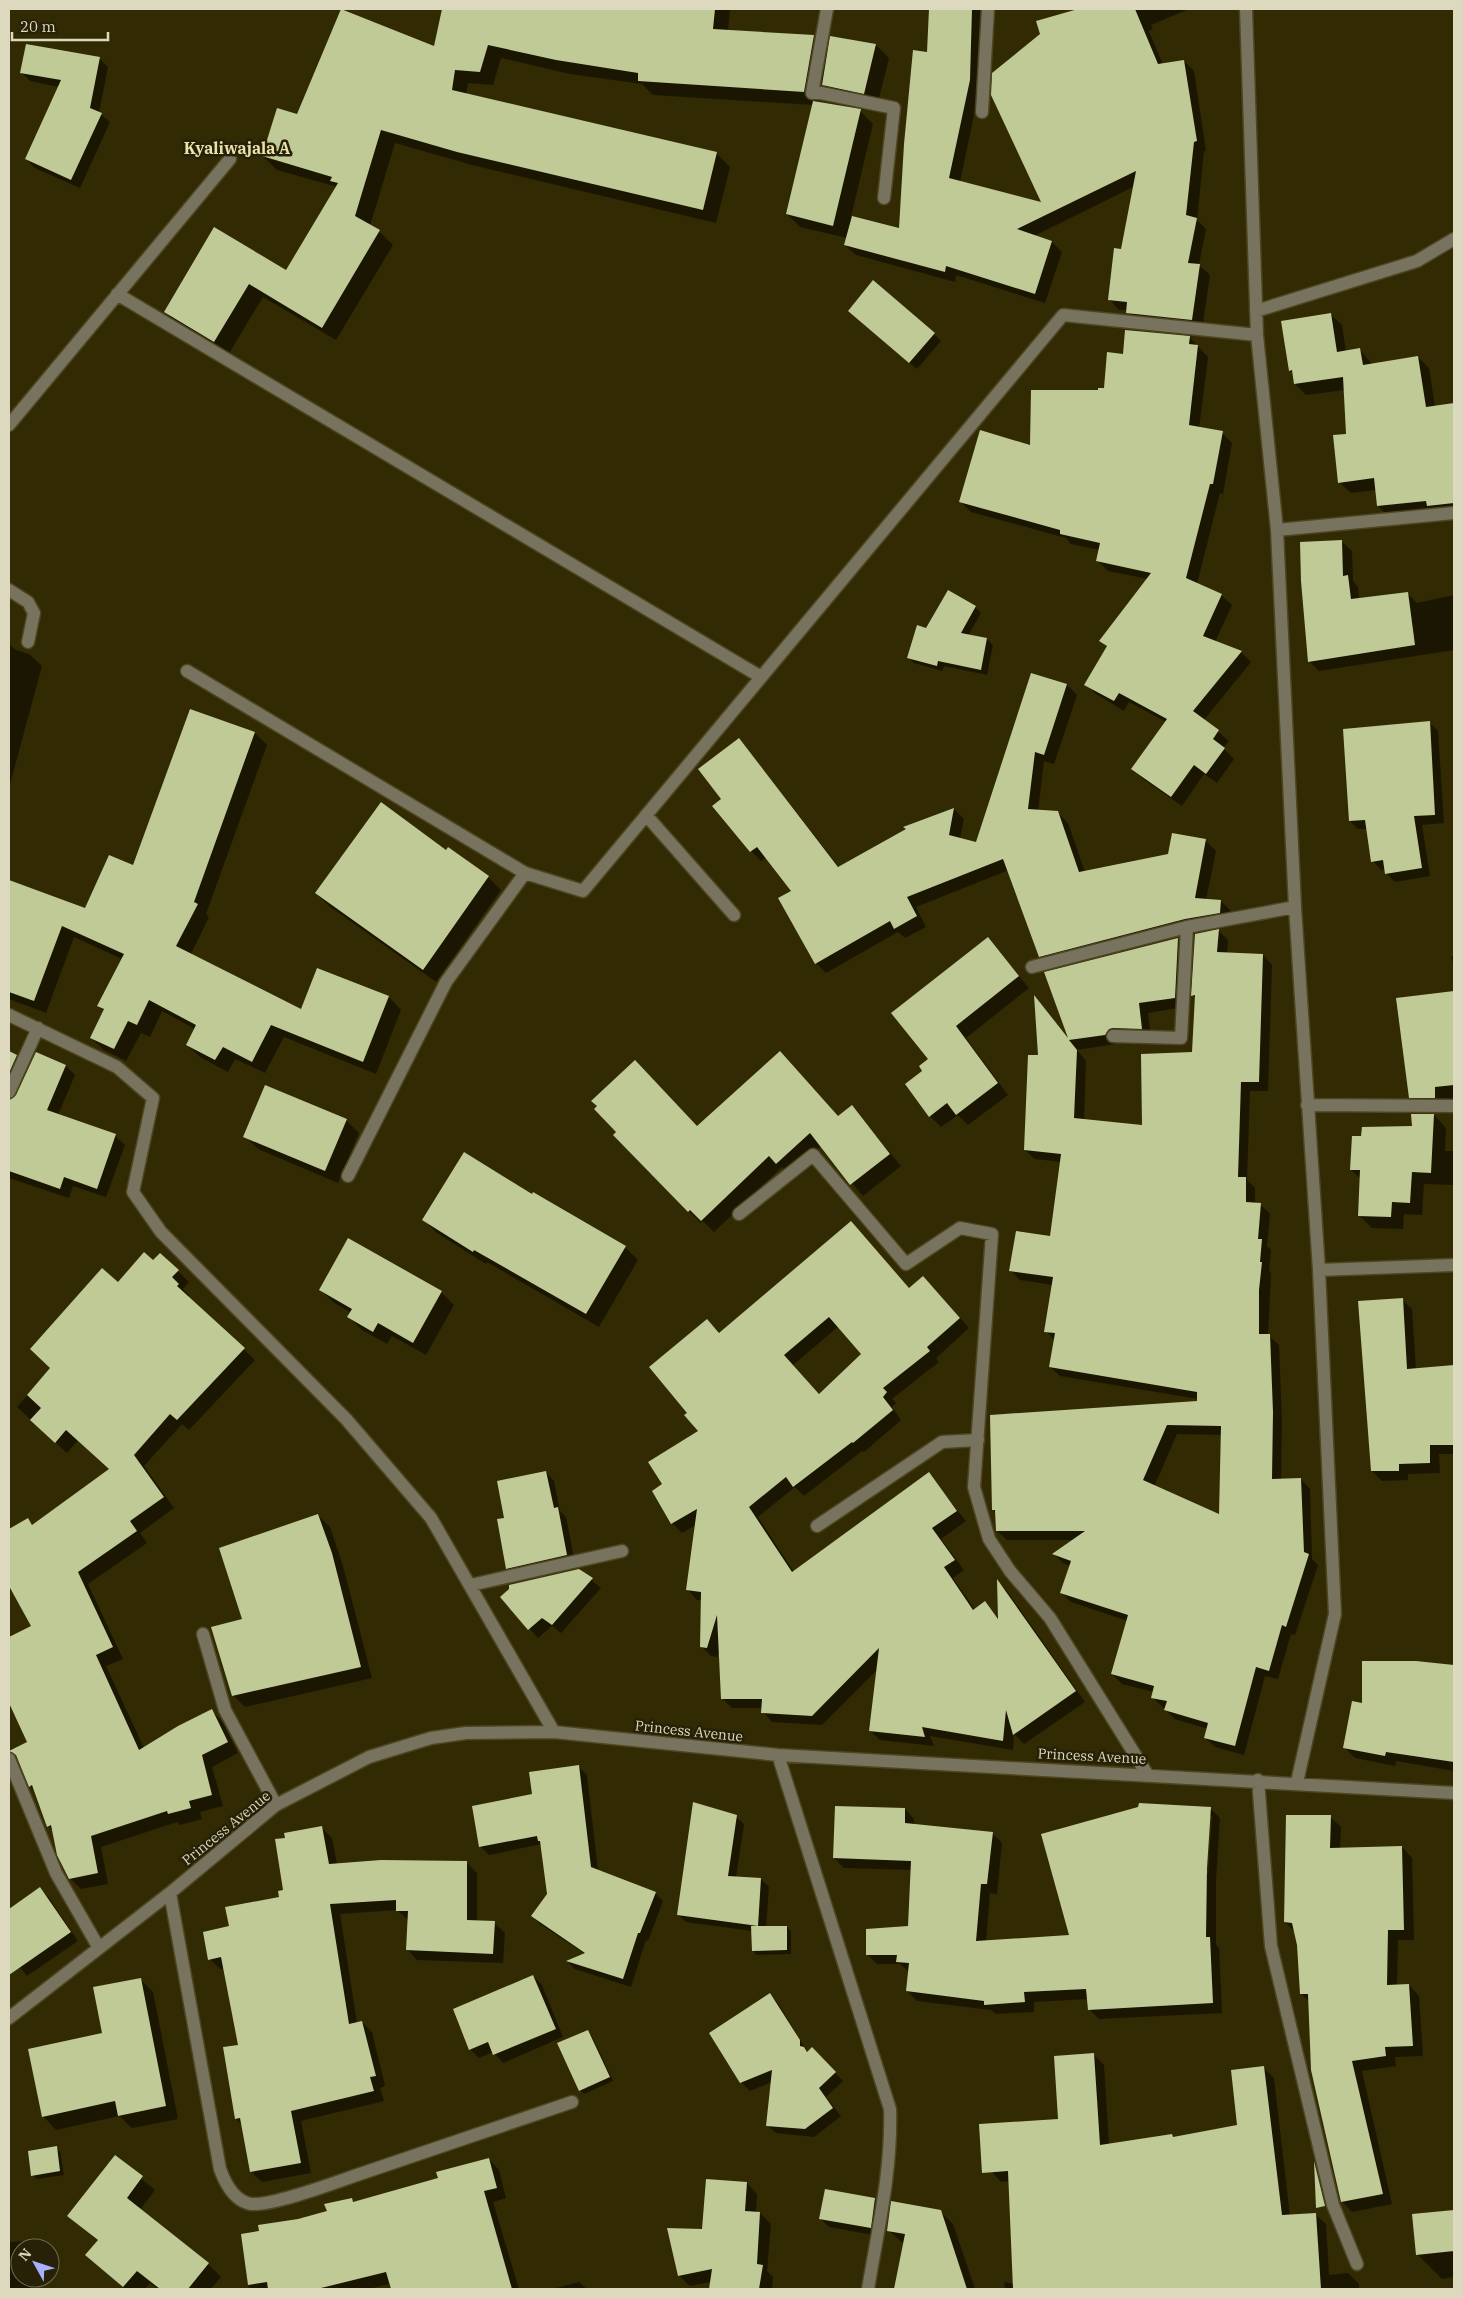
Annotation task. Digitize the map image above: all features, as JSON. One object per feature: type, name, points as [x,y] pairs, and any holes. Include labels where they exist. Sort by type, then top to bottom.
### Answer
[{"type":"street","points":[[828,9],[812,93],[821,93],[894,108],[884,198]]},
{"type":"street","points":[[982,112],[988,9]]},
{"type":"street","points":[[1246,9],[1257,335],[1277,530],[1294,907],[1319,1270],[1335,1614],[1297,1782]]},
{"type":"street","points":[[9,425],[230,159]]},
{"type":"street","points":[[1256,311],[1417,261],[1454,239]]},
{"type":"street","points":[[117,294],[761,677]]},
{"type":"street","points":[[187,671],[525,873],[583,892],[1063,315],[1257,335]]},
{"type":"street","points":[[1277,530],[1454,513]]},
{"type":"street","points":[[9,590],[28,602],[34,613],[28,642]]},
{"type":"street","points":[[646,815],[734,915]]},
{"type":"street","points":[[348,1176],[446,982],[525,873]]},
{"type":"street","points":[[1032,967],[1187,927],[1294,907]]},
{"type":"street","points":[[1113,1036],[1181,1038],[1187,927]]},
{"type":"street","points":[[9,1015],[116,1067],[153,1098],[133,1192],[161,1232],[346,1419],[425,1511],[470,1585],[554,1732]]},
{"type":"street","points":[[9,1092],[38,1028]]},
{"type":"street","points":[[1307,1105],[1454,1106]]},
{"type":"street","points":[[740,1214],[813,1154],[906,1264],[960,1228],[992,1234],[974,1487],[989,1539],[1010,1571],[1050,1618],[1147,1774]]},
{"type":"street","points":[[1319,1270],[1454,1265]]},
{"type":"street","points":[[817,1526],[942,1442],[978,1440]]},
{"type":"street","points":[[470,1585],[622,1551]]},
{"type":"street","points":[[204,1634],[225,1710],[276,1805]]},
{"type":"street","name":"Princess Avenue","points":[[9,2018],[170,1894],[276,1805],[369,1757],[431,1738],[466,1733],[554,1732],[778,1755],[1297,1782],[1454,1793]]},
{"type":"street","points":[[778,1755],[880,2072],[890,2109],[891,2141],[868,2289]]},
{"type":"street","points":[[9,1759],[56,1873],[99,1948]]},
{"type":"street","points":[[1258,1780],[1271,1946],[1333,2205],[1357,2264]]},
{"type":"street","points":[[170,1894],[220,2169],[225,2185],[240,2199],[251,2204],[313,2190],[572,2102]]},
{"type":"building","points":[[341,9],[434,46],[442,9],[715,9],[713,29],[814,35],[804,92],[638,81],[638,73],[556,60],[488,45],[480,72],[455,70],[452,90],[717,152],[703,210],[457,152],[381,130],[355,216],[380,230],[322,328],[249,284],[214,342],[164,312],[214,227],[286,270],[338,183],[330,181],[332,177],[262,156],[277,108],[297,114]]},
{"type":"building","points":[[929,9],[972,9],[970,80],[949,178],[1041,202],[991,95],[992,73],[1040,34],[1036,21],[1078,9],[1135,9],[1158,64],[1184,60],[1197,141],[1194,142],[1186,215],[1197,218],[1188,263],[1200,264],[1192,320],[1126,313],[1127,302],[1108,300],[1114,248],[1121,249],[1136,171],[1017,229],[1052,241],[1035,294],[946,266],[945,272],[844,245],[852,216],[899,228],[904,144],[913,50],[927,52]]},
{"type":"building","points":[[830,36],[876,44],[864,94],[822,85]]},
{"type":"building","points":[[26,44],[100,57],[90,108],[102,113],[71,180],[25,159],[61,80],[20,73]]},
{"type":"building","points":[[813,101],[861,109],[833,226],[786,214]]},
{"type":"building","points":[[873,280],[935,333],[909,363],[848,311]]},
{"type":"building","points":[[1331,313],[1337,352],[1360,348],[1363,365],[1418,356],[1426,407],[1454,403],[1454,503],[1427,506],[1426,501],[1377,506],[1374,478],[1338,483],[1333,435],[1346,434],[1343,377],[1294,384],[1292,370],[1289,371],[1281,321]]},
{"type":"building","points":[[1125,330],[1190,336],[1189,344],[1198,345],[1189,425],[1223,431],[1213,484],[1210,484],[1186,578],[1222,594],[1203,636],[1242,651],[1193,711],[1219,730],[1213,739],[1225,748],[1206,774],[1194,765],[1171,797],[1131,769],[1167,719],[1119,693],[1114,701],[1084,685],[1107,646],[1099,641],[1151,573],[1096,561],[1100,543],[1060,534],[1060,530],[959,502],[980,430],[1030,445],[1031,390],[1098,390],[1098,388],[1104,388],[1107,352],[1123,354]]},
{"type":"building","points":[[1342,540],[1343,576],[1348,575],[1351,599],[1408,592],[1415,645],[1308,662],[1301,581],[1300,542]]},
{"type":"building","points":[[948,590],[976,606],[961,633],[987,638],[981,670],[938,661],[937,666],[907,658],[917,625],[926,628]]},
{"type":"building","points":[[1031,673],[1067,684],[1044,755],[1035,752],[1028,809],[1058,811],[1079,872],[1168,854],[1172,833],[1206,839],[1195,898],[1221,900],[1220,913],[1185,919],[1039,957],[1003,859],[907,897],[917,916],[894,929],[890,921],[815,964],[778,898],[791,891],[757,847],[750,852],[712,806],[721,799],[698,769],[739,738],[838,867],[906,829],[903,827],[954,808],[949,835],[976,842]]},
{"type":"building","points":[[190,709],[255,732],[194,902],[198,904],[176,946],[301,1009],[317,968],[389,996],[363,1062],[271,1025],[252,1062],[223,1047],[215,1060],[186,1045],[196,1025],[149,1000],[137,1025],[128,1021],[114,1049],[90,1038],[104,1009],[97,1006],[124,954],[62,926],[34,1001],[9,992],[9,880],[85,908],[109,855],[133,865]]},
{"type":"building","points":[[1430,721],[1435,815],[1414,816],[1422,868],[1385,874],[1383,860],[1371,862],[1365,820],[1349,821],[1343,729]]},
{"type":"building","points":[[381,802],[446,850],[448,847],[489,876],[423,970],[315,893]]},
{"type":"building","points":[[1219,929],[1217,952],[1263,954],[1259,1082],[1241,1082],[1238,1177],[1246,1177],[1246,1202],[1261,1203],[1258,1239],[1262,1239],[1259,1334],[1270,1334],[1273,1412],[1272,1479],[1301,1478],[1304,1552],[1309,1554],[1286,1627],[1282,1625],[1269,1671],[1256,1667],[1235,1746],[1204,1738],[1208,1723],[1164,1710],[1167,1701],[1151,1698],[1154,1686],[1111,1674],[1128,1615],[1060,1593],[1071,1561],[1052,1554],[1085,1531],[996,1531],[995,1510],[992,1510],[990,1415],[1197,1401],[1197,1392],[1049,1367],[1055,1333],[1044,1332],[1053,1277],[1009,1271],[1016,1231],[1050,1236],[1061,1154],[1024,1150],[1028,1055],[1038,1055],[1034,995],[1068,1038],[1044,972],[1178,938],[1175,998],[1139,1003],[1142,1029],[1113,1028],[1109,1029],[1105,1035],[1069,1040],[1077,1050],[1074,1118],[1142,1125],[1141,1054],[1192,1052],[1195,995],[1191,996],[1195,934]],"holes":[[[1167,1425],[1221,1426],[1219,1514],[1143,1480]]]},
{"type":"building","points":[[988,937],[1019,976],[956,1026],[998,1083],[956,1115],[947,1103],[929,1117],[905,1084],[922,1071],[919,1066],[928,1059],[891,1013]]},
{"type":"building","points":[[1454,991],[1454,1085],[1435,1087],[1435,1098],[1409,1098],[1396,998]]},
{"type":"building","points":[[9,1051],[17,1055],[9,1073]]},
{"type":"building","points":[[780,1051],[838,1116],[852,1105],[890,1154],[850,1185],[810,1133],[776,1164],[769,1156],[701,1221],[690,1210],[688,1212],[613,1135],[616,1132],[594,1109],[597,1106],[591,1101],[635,1060],[697,1126]]},
{"type":"building","points":[[36,1052],[66,1065],[47,1110],[116,1134],[97,1189],[64,1177],[60,1189],[9,1171],[9,1100],[16,1095]]},
{"type":"building","points":[[265,1085],[347,1119],[325,1171],[243,1137]]},
{"type":"building","points":[[1411,1114],[1434,1114],[1431,1173],[1412,1172],[1410,1203],[1392,1202],[1391,1217],[1358,1216],[1360,1170],[1350,1170],[1352,1136],[1361,1136],[1362,1127],[1412,1126]]},
{"type":"building","points":[[464,1152],[532,1194],[533,1192],[626,1246],[586,1314],[474,1250],[473,1252],[422,1220]]},
{"type":"building","points":[[851,1221],[909,1288],[923,1276],[960,1318],[927,1347],[930,1351],[883,1388],[887,1392],[883,1397],[893,1410],[853,1443],[793,1487],[786,1477],[749,1507],[792,1572],[929,1472],[957,1511],[932,1528],[955,1560],[944,1567],[973,1610],[985,1601],[998,1619],[997,1579],[1076,1691],[1013,1735],[1006,1710],[1003,1741],[922,1727],[925,1737],[869,1731],[879,1648],[812,1716],[761,1713],[762,1699],[721,1699],[717,1615],[707,1648],[700,1647],[701,1592],[686,1590],[697,1509],[671,1524],[652,1491],[662,1484],[648,1462],[698,1431],[684,1415],[687,1413],[649,1367],[707,1319],[719,1333]],"holes":[[[829,1317],[861,1354],[819,1394],[784,1355]]]},
{"type":"building","points":[[348,1238],[442,1291],[413,1343],[378,1323],[373,1332],[347,1317],[352,1309],[319,1290]]},
{"type":"building","points":[[144,1252],[153,1260],[160,1253],[179,1270],[172,1277],[179,1284],[177,1286],[245,1348],[177,1420],[170,1414],[134,1455],[164,1497],[130,1521],[137,1531],[78,1572],[113,1647],[96,1655],[139,1750],[178,1726],[212,1709],[228,1742],[202,1755],[212,1795],[189,1801],[191,1808],[168,1814],[167,1811],[91,1836],[98,1873],[69,1879],[57,1855],[51,1825],[47,1827],[32,1785],[29,1787],[16,1755],[9,1751],[27,1742],[9,1703],[9,1637],[31,1626],[9,1586],[9,1529],[28,1518],[32,1525],[109,1469],[66,1430],[55,1443],[30,1420],[41,1408],[27,1395],[50,1368],[30,1349],[102,1268],[118,1282]]},
{"type":"building","points":[[1403,1298],[1407,1369],[1454,1365],[1454,1445],[1430,1445],[1430,1463],[1399,1464],[1399,1471],[1371,1471],[1358,1301]]},
{"type":"building","points":[[546,1471],[554,1508],[558,1507],[567,1555],[506,1569],[497,1519],[504,1518],[497,1481]]},
{"type":"building","points":[[318,1514],[332,1553],[361,1667],[232,1696],[211,1627],[242,1619],[219,1548]]},
{"type":"building","points":[[579,1569],[593,1578],[552,1625],[542,1618],[528,1630],[500,1597],[509,1589],[509,1585]]},
{"type":"building","points":[[1362,1661],[1416,1661],[1454,1665],[1454,1762],[1386,1752],[1385,1756],[1343,1748],[1352,1701],[1362,1703]]},
{"type":"building","points":[[579,1765],[591,1867],[656,1892],[640,1933],[638,1933],[623,1979],[566,1961],[585,1953],[531,1916],[547,1894],[540,1841],[538,1841],[537,1836],[479,1847],[472,1806],[532,1794],[529,1772]]},
{"type":"building","points":[[693,1802],[737,1815],[728,1876],[761,1878],[758,1926],[677,1915]]},
{"type":"building","points":[[1139,1803],[1211,1807],[1207,1868],[1206,1937],[1210,1937],[1213,2003],[1088,2010],[1086,1989],[1024,1992],[1025,2002],[984,2005],[984,2001],[906,1991],[909,1963],[896,1962],[897,1955],[866,1955],[866,1929],[908,1926],[911,1861],[833,1858],[835,1806],[905,1808],[905,1823],[993,1832],[987,1884],[981,1884],[976,1941],[1069,1935],[1041,1834],[1138,1807]]},
{"type":"building","points":[[1286,1815],[1331,1815],[1330,1848],[1402,1846],[1404,1930],[1388,1930],[1387,1985],[1409,1984],[1413,2046],[1385,2047],[1386,2056],[1352,2061],[1383,2194],[1341,2202],[1311,2070],[1308,1994],[1300,1994],[1297,1945],[1292,1923],[1284,1922]]},
{"type":"building","points":[[322,1826],[329,1864],[381,1860],[467,1861],[467,1920],[495,1921],[493,1954],[406,1950],[408,1911],[396,1911],[396,1900],[330,1904],[349,2024],[362,2021],[376,2076],[370,2077],[374,2091],[291,2111],[301,2163],[250,2172],[240,2118],[235,2119],[223,2047],[238,2045],[221,1957],[208,1960],[203,1932],[229,1926],[225,1907],[279,1897],[278,1891],[283,1890],[275,1839],[285,1838],[284,1833]]},
{"type":"building","points":[[40,1887],[71,1932],[9,1975],[9,1909]]},
{"type":"building","points":[[751,1926],[787,1926],[787,1950],[752,1951]]},
{"type":"building","points":[[533,1975],[556,2029],[493,2055],[488,2042],[469,2050],[453,2009]]},
{"type":"building","points":[[141,1978],[166,2106],[118,2116],[115,2101],[42,2117],[28,2049],[102,2033],[93,1987]]},
{"type":"building","points":[[770,1993],[800,2040],[800,2046],[804,2047],[807,2052],[812,2047],[836,2072],[819,2088],[833,2108],[805,2129],[766,2126],[772,2070],[740,2083],[709,2033]]},
{"type":"building","points":[[588,2030],[610,2077],[579,2091],[557,2043]]},
{"type":"building","points":[[1094,2053],[1100,2145],[1172,2134],[1173,2137],[1237,2125],[1231,2070],[1264,2066],[1282,2215],[1316,2213],[1321,2289],[1013,2289],[1008,2171],[982,2173],[979,2124],[1058,2119],[1054,2056]]},
{"type":"building","points":[[57,2146],[60,2171],[31,2176],[28,2151]]},
{"type":"building","points":[[115,2155],[143,2176],[127,2198],[209,2263],[188,2289],[160,2289],[137,2271],[123,2287],[85,2255],[98,2240],[67,2216]]},
{"type":"building","points":[[489,2158],[497,2188],[484,2191],[512,2289],[391,2289],[386,2272],[317,2289],[268,2289],[267,2282],[248,2285],[241,2234],[259,2231],[258,2225],[298,2219],[327,2211],[324,2204],[352,2198],[353,2202],[438,2178],[436,2172]]},
{"type":"building","points":[[1314,2161],[1325,2206],[1316,2208]]},
{"type":"building","points":[[706,2179],[747,2182],[745,2211],[760,2212],[757,2264],[763,2265],[759,2289],[709,2289],[712,2269],[678,2276],[667,2228],[702,2229]]},
{"type":"building","points":[[825,2189],[875,2198],[871,2228],[819,2219]]},
{"type":"building","points":[[891,2201],[941,2210],[967,2289],[894,2289],[905,2234],[887,2231]]},
{"type":"building","points":[[1454,2210],[1454,2251],[1416,2255],[1412,2214]]},
{"type":"district","name":"Kyaliwajala A","points":[[237,148]]}]
